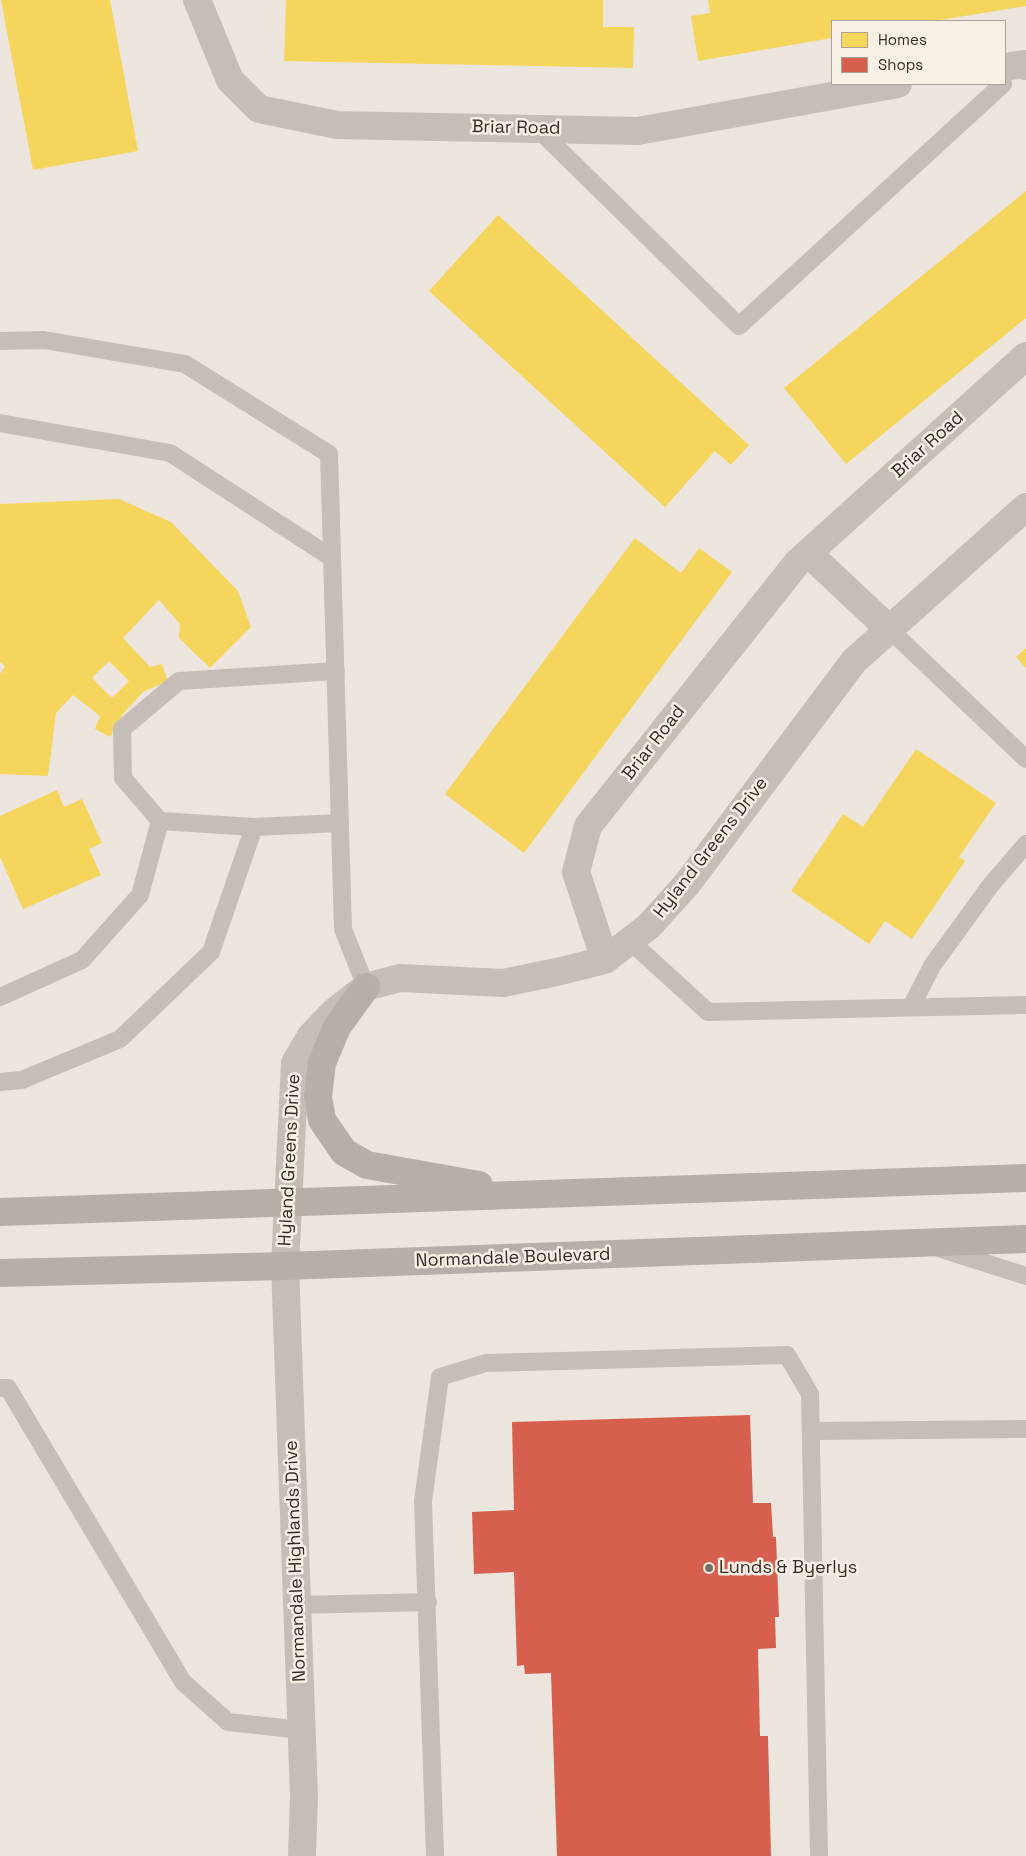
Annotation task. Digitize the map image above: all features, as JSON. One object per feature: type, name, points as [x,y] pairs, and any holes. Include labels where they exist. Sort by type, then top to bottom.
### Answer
[{"type":"main road","points":[[366,987],[338,1028],[322,1063],[318,1097],[322,1120],[344,1152],[367,1165],[522,1195]]},
{"type":"main road","points":[[0,1212],[1026,1178]]},
{"type":"main road","name":"Normandale Boulevard","points":[[0,1273],[285,1266],[1026,1239]]},
{"type":"street","name":"Briar Road","points":[[197,0],[230,80],[259,109],[337,125],[638,131],[892,85]]},
{"type":"street","name":"Briar Road","points":[[605,960],[576,872],[588,826],[797,563],[1026,356]]},
{"type":"street","name":"Hyland Greens Drive","points":[[285,1266],[295,1063],[311,1036],[334,1012],[366,987],[400,978],[503,982],[557,972],[605,960],[649,926],[687,884],[854,661],[1026,507]]},
{"type":"street","points":[[808,553],[889,630]]},
{"type":"street","name":"Normandale Highlands Drive","points":[[285,1266],[304,1797],[302,1856]]},
{"type":"lane","points":[[538,129],[739,326],[999,85]]},
{"type":"lane","points":[[0,340],[44,340],[185,364],[329,454],[343,929],[366,987]]},
{"type":"lane","points":[[0,423],[170,453],[332,558]]},
{"type":"lane","points":[[889,630],[1026,759]]},
{"type":"lane","points":[[336,671],[179,681],[122,729],[123,778],[160,821],[254,827],[340,823]]},
{"type":"lane","points":[[0,997],[82,960],[140,895],[160,821]]},
{"type":"lane","points":[[0,1082],[22,1080],[120,1039],[211,952],[254,827]]},
{"type":"lane","points":[[910,1008],[932,966],[990,886],[1026,844]]},
{"type":"lane","points":[[630,941],[708,1012],[1026,1005]]},
{"type":"lane","points":[[918,1242],[1026,1276]]},
{"type":"lane","points":[[435,1856],[424,1501],[440,1378],[486,1363],[787,1355],[810,1394],[820,1856]]},
{"type":"lane","points":[[0,1388],[8,1388],[183,1682],[228,1722],[302,1730]]},
{"type":"lane","points":[[811,1431],[1026,1429]]},
{"type":"lane","points":[[297,1605],[428,1602]]},
{"type":"building: Homes","points":[[1,0],[110,0],[138,151],[33,170]]},
{"type":"building: Homes","points":[[286,0],[603,0],[603,27],[634,27],[633,68],[284,61]]},
{"type":"building: Homes","points":[[708,0],[1026,0],[1026,6],[940,20],[831,20],[831,38],[698,61],[691,16],[710,13]]},
{"type":"building: Homes","points":[[1026,191],[1026,318],[846,464],[784,388]]},
{"type":"building: Homes","points":[[498,215],[749,445],[731,465],[715,451],[665,507],[429,291]]},
{"type":"building: Homes","points":[[119,499],[171,522],[238,591],[251,627],[210,668],[179,638],[180,624],[159,600],[123,638],[150,667],[162,664],[168,681],[143,692],[123,714],[110,737],[95,729],[100,716],[73,695],[56,713],[48,776],[0,774],[0,675],[5,666],[0,662],[0,504]],"holes":[[[109,661],[129,681],[112,698],[92,678]]]},
{"type":"building: Homes","points":[[635,538],[681,573],[699,548],[732,572],[524,853],[445,794]]},
{"type":"building: Homes","points":[[1026,648],[1026,668],[1016,657]]},
{"type":"building: Homes","points":[[916,749],[996,803],[959,857],[965,861],[912,939],[885,921],[869,944],[791,891],[843,814],[863,827]]},
{"type":"building: Homes","points":[[57,790],[64,807],[82,799],[102,843],[89,849],[101,875],[23,909],[0,857],[0,816]]},
{"type":"building: Shops","points":[[750,1415],[753,1503],[771,1503],[773,1537],[776,1537],[779,1617],[775,1617],[776,1648],[758,1649],[760,1736],[768,1736],[771,1856],[557,1856],[551,1673],[525,1674],[524,1665],[517,1666],[514,1572],[474,1574],[472,1512],[514,1510],[512,1422]]},
{"type":"place","name":"Lunds & Byerlys","points":[[709,1568]]}]
